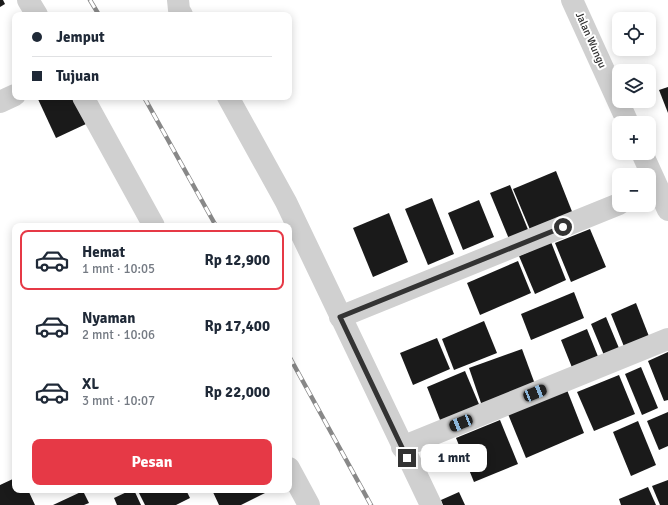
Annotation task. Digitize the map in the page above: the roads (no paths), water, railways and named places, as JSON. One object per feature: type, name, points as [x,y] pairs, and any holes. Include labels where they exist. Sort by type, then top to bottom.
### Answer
[{"type":"street","points":[[28,0],[35,12]]},
{"type":"street","points":[[178,0],[180,12]]},
{"type":"street","name":"Jalan Wungu","points":[[572,0],[625,116]]},
{"type":"street","points":[[0,102],[12,96]]},
{"type":"street","points":[[85,100],[152,223]]},
{"type":"street","points":[[230,100],[286,202],[431,505]]},
{"type":"street","points":[[645,160],[668,210]]},
{"type":"street","points":[[340,317],[612,207]]},
{"type":"street","points":[[402,447],[668,339]]},
{"type":"street","points":[[292,474],[309,505]]},
{"type":"railway","points":[[90,0],[97,12]]},
{"type":"railway","points":[[146,100],[214,223]]},
{"type":"railway","points":[[292,361],[371,505]]}]
